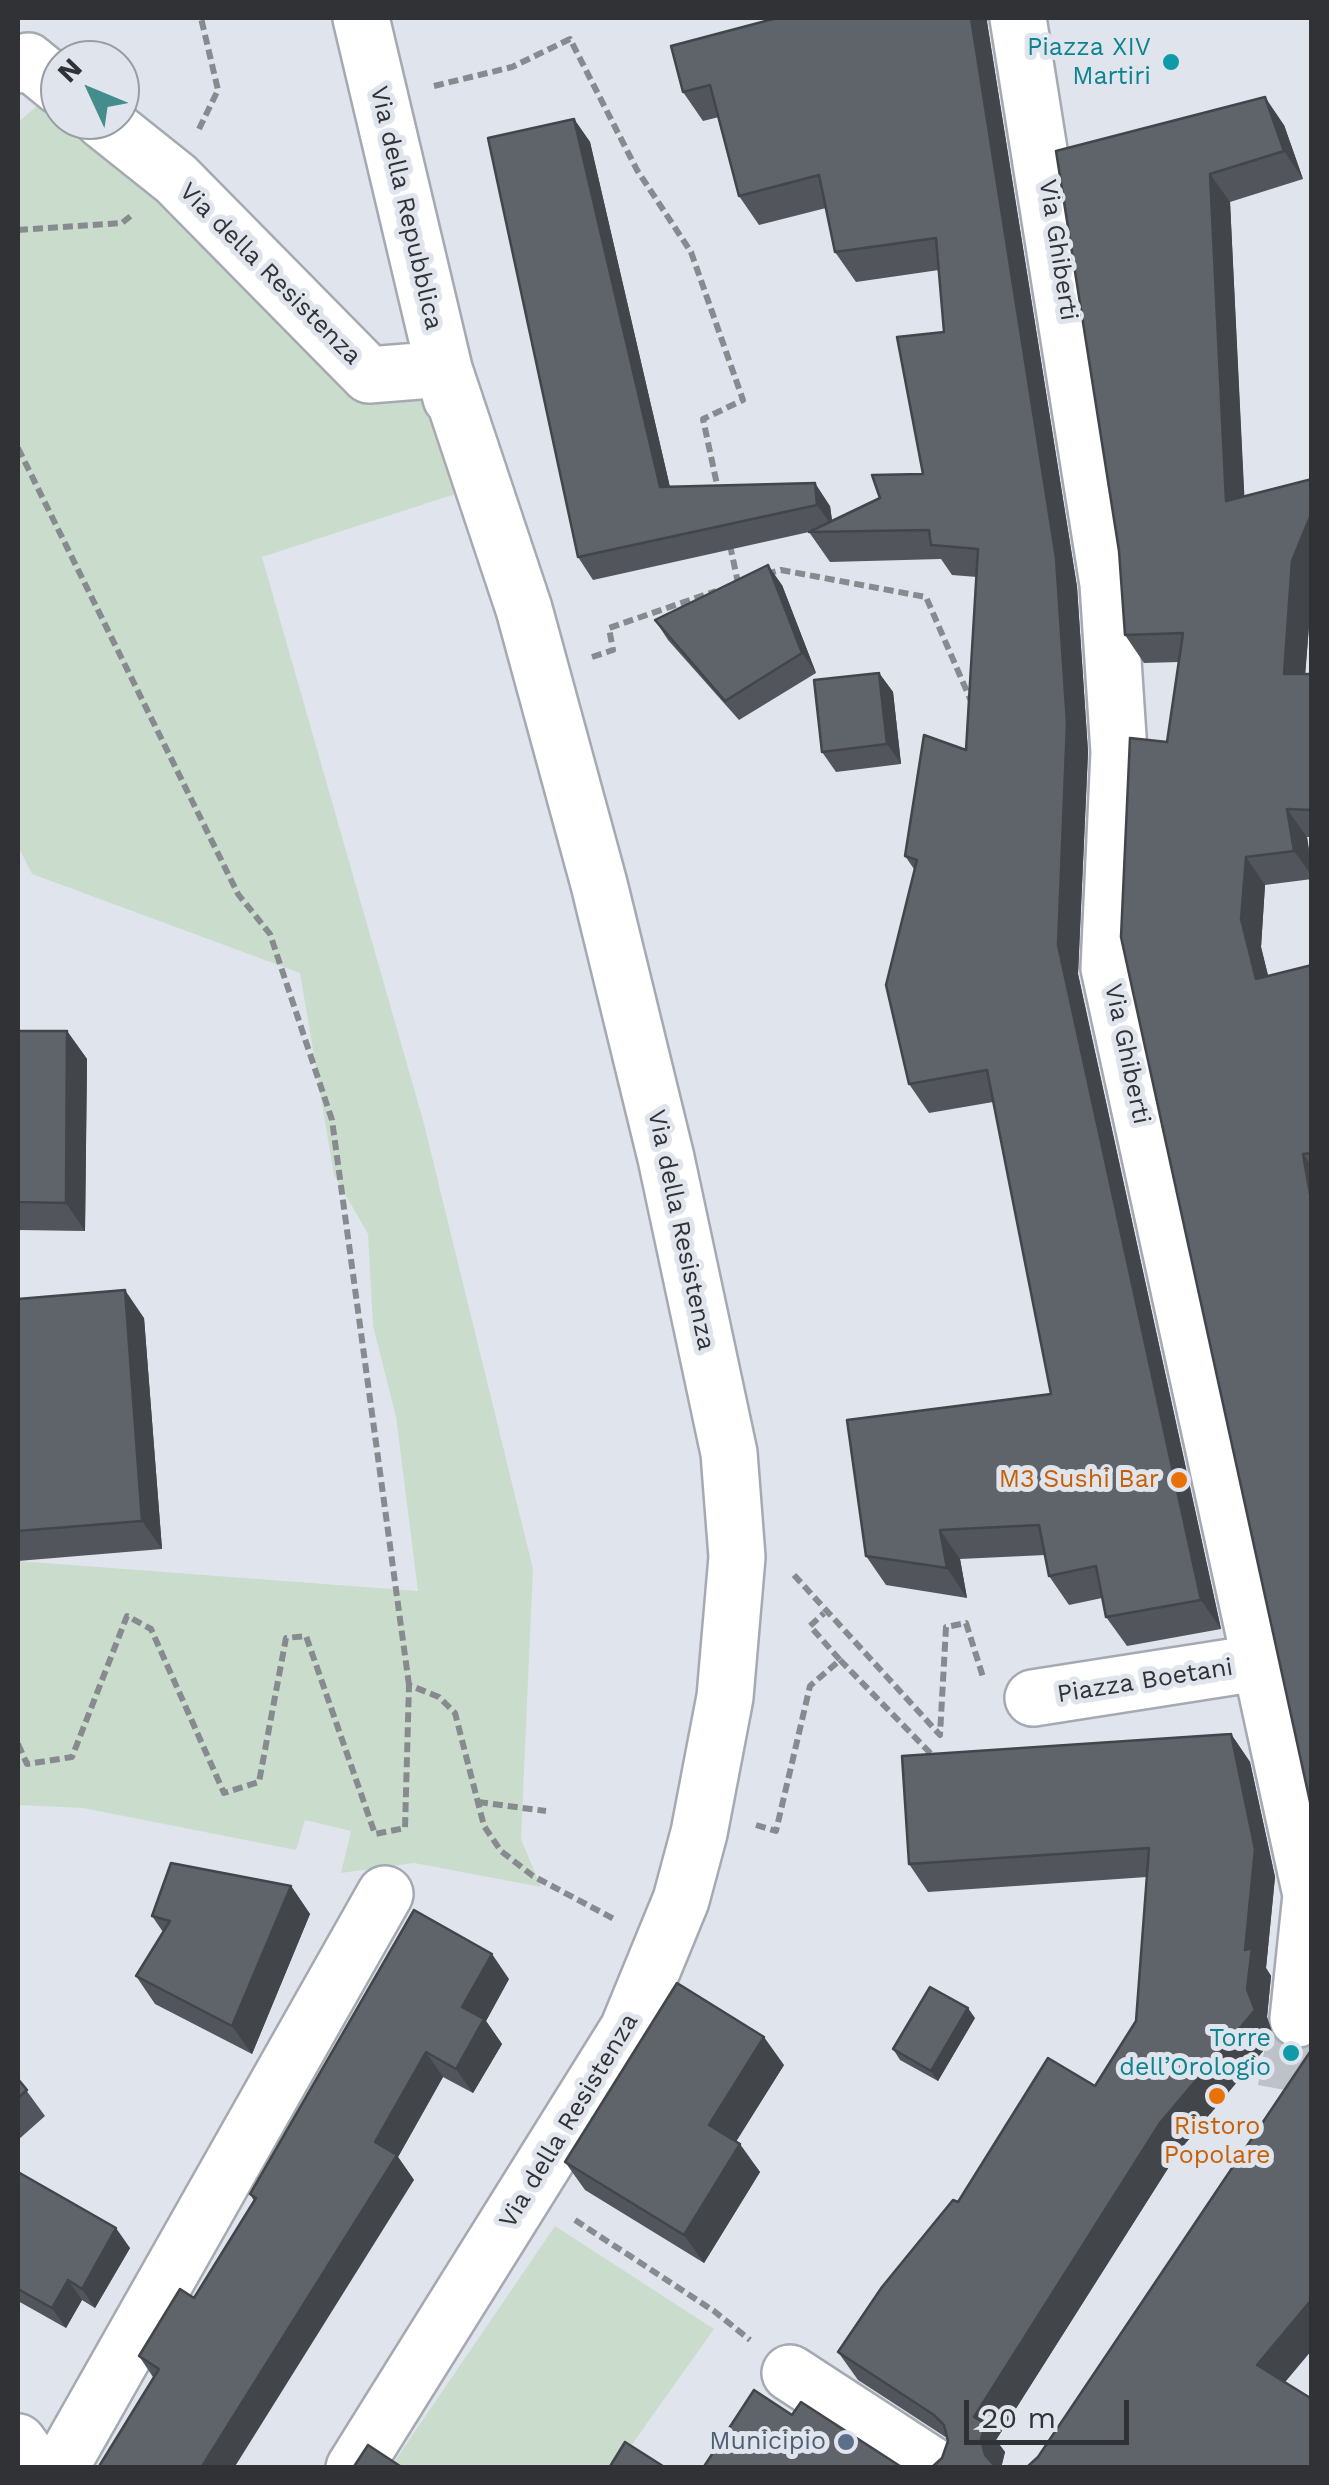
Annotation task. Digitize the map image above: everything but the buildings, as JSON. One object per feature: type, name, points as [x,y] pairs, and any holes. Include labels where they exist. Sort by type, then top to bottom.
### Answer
[{"type":"street","name":"Via della Repubblica","points":[[361,18],[452,398]]},
{"type":"street","name":"Via Ghiberti","points":[[1018,18],[1108,584],[1119,752],[1109,968],[1257,1662],[1311,1895],[1298,2019]]},
{"type":"street","points":[[18,64],[28,61],[40,70]]},
{"type":"street","name":"Via della Resistenza","points":[[127,140],[176,179],[370,375],[444,370],[524,610],[666,1158],[729,1454],[737,1557],[725,1698],[699,1833],[681,1900],[628,2029],[354,2468]]},
{"type":"street","name":"Piazza Boetani","points":[[1032,1698],[1257,1662]]},
{"type":"street","points":[[60,2468],[385,1894]]},
{"type":"street","points":[[790,2372],[936,2468]]},
{"type":"street","points":[[18,2442],[37,2468]]},
{"type":"path","points":[[380,100],[512,68],[570,39],[637,170],[690,252],[742,400],[702,419],[722,510]]},
{"type":"path","points":[[18,448],[238,894],[270,934],[332,1120],[409,1685],[405,1828],[375,1834],[306,1636],[286,1638],[259,1782],[224,1793],[151,1628],[127,1616],[72,1757],[27,1764],[18,1744]]},
{"type":"path","points":[[726,528],[738,583]]},
{"type":"path","points":[[588,658],[612,650],[608,628],[781,570],[926,597],[976,711]]},
{"type":"path","points":[[792,1573],[940,1735],[946,1627]]},
{"type":"path","points":[[824,1612],[810,1626],[947,1771]]},
{"type":"path","points":[[754,1825],[776,1831],[810,1686],[840,1660]]},
{"type":"path","points":[[409,1685],[438,1697],[455,1713],[484,1826],[502,1851],[534,1876],[620,1923]]},
{"type":"path","points":[[478,1802],[546,1811]]},
{"type":"path","points":[[570,2216],[714,2311]]},
{"type":"green space","points":[[40,104],[40,140],[97,140],[339,367],[449,384],[492,482],[262,557],[423,1120],[533,1569],[521,1839],[541,1887],[414,1863],[341,1873],[351,1831],[305,1820],[296,1850],[83,1808],[18,1805],[18,1561],[418,1591],[396,1417],[373,1326],[368,1234],[334,1175],[300,973],[32,874],[18,846],[18,122]]},
{"type":"green space","points":[[555,2226],[714,2329],[616,2467],[390,2468]]},
{"type":"tunnel","points":[[1285,2090],[1298,2019]]},
{"type":"place","name":"Piazza XIV Martiri","points":[[1171,62]]},
{"type":"place","name":"M3 Sushi Bar","points":[[1179,1480]]},
{"type":"place","name":"Torre dell’Orologio","points":[[1291,2053]]},
{"type":"place","name":"Ristoro Popolare","points":[[1217,2096]]},
{"type":"place","name":"Municipio","points":[[846,2442]]}]
